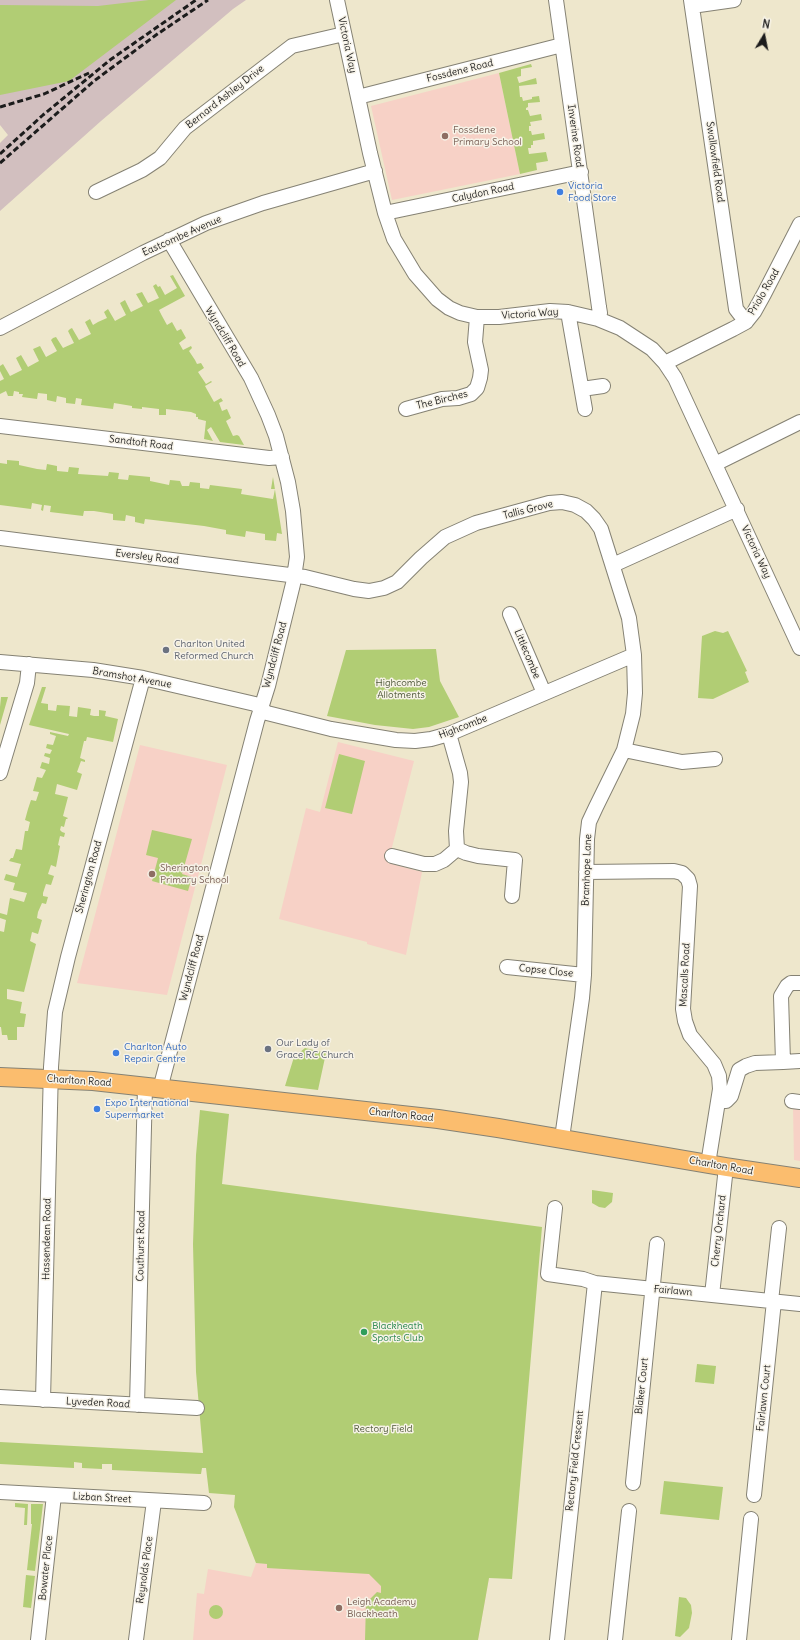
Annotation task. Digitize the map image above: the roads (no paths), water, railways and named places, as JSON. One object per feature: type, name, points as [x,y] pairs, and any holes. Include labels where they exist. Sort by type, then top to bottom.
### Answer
[{"type":"main road","name":"Charlton Road","points":[[0,1077],[51,1079],[153,1088],[438,1119],[800,1178]]},
{"type":"street","name":"Victoria Way","points":[[337,0],[385,213],[394,239],[415,274],[437,300],[460,313],[477,317],[498,317],[550,311],[568,312],[598,319],[620,328],[639,339],[652,349],[665,363],[675,378],[737,509],[800,648]]},
{"type":"street","name":"Inverine Road","points":[[556,0],[600,313],[598,319]]},
{"type":"street","points":[[691,3],[734,0]]},
{"type":"street","name":"Swallowfield Road","points":[[691,3],[736,309],[746,322]]},
{"type":"street","name":"Bernard Ashley Drive","points":[[96,192],[142,170],[160,158],[190,124],[292,46],[344,34]]},
{"type":"street","name":"Fossdene Road","points":[[358,97],[562,46]]},
{"type":"street","name":"Eastcombe Avenue","points":[[0,328],[169,240],[239,211],[375,171]]},
{"type":"street","name":"Calydon Road","points":[[385,213],[580,172]]},
{"type":"street","name":"Priolo Road","points":[[665,363],[746,322],[754,312],[764,294],[800,224]]},
{"type":"street","name":"Wyndcliff Road","points":[[153,1088],[260,708],[268,686],[295,576],[297,557],[293,511],[282,457],[268,414],[250,378],[169,240]]},
{"type":"street","points":[[568,312],[586,409]]},
{"type":"street","name":"The Birches","points":[[406,409],[442,399],[458,398],[471,394],[477,388],[481,370],[475,342],[477,317]]},
{"type":"street","points":[[582,389],[603,386]]},
{"type":"street","points":[[715,464],[800,422]]},
{"type":"street","name":"Sandtoft Road","points":[[0,426],[269,458],[282,457]]},
{"type":"street","name":"Tallis Grove","points":[[295,576],[306,577],[354,589],[369,591],[384,588],[397,582],[445,537],[460,529],[476,523],[549,503],[562,502],[575,505],[586,511],[594,519],[601,529],[613,565]]},
{"type":"street","points":[[613,565],[737,509]]},
{"type":"street","name":"Eversley Road","points":[[0,538],[295,576]]},
{"type":"street","name":"Bramhope Lane","points":[[562,1138],[577,1039],[584,975],[587,839],[589,822],[624,750],[633,714],[635,677],[630,618],[613,565]]},
{"type":"street","name":"Littlecombe","points":[[510,614],[544,694]]},
{"type":"street","name":"Highcombe","points":[[260,708],[267,712],[331,729],[396,740],[415,741],[431,739],[449,734],[634,655]]},
{"type":"street","name":"Bramshot Avenue","points":[[0,662],[93,670],[143,678],[249,702],[260,708]]},
{"type":"street","points":[[0,773],[27,683],[29,664]]},
{"type":"street","name":"Sherington Road","points":[[51,1079],[55,1012],[68,957],[143,678]]},
{"type":"street","points":[[449,734],[460,773],[461,782],[456,832],[457,849]]},
{"type":"street","points":[[624,750],[682,762],[715,759]]},
{"type":"street","points":[[392,856],[424,864],[435,864],[444,860],[457,849]]},
{"type":"street","points":[[457,849],[478,856],[515,860],[512,896]]},
{"type":"street","name":"Mascalls Road","points":[[586,872],[674,871],[682,873],[688,879],[690,886],[683,1009],[684,1021],[690,1035],[714,1064],[719,1076],[720,1089],[708,1164]]},
{"type":"street","name":"Copse Close","points":[[507,967],[584,975]]},
{"type":"street","points":[[783,1062],[781,996],[787,986],[800,983]]},
{"type":"street","points":[[719,1100],[726,1101],[731,1096],[739,1070],[746,1066],[755,1063],[800,1061]]},
{"type":"street","name":"Hassendean Road","points":[[43,1400],[51,1079]]},
{"type":"street","name":"Couthurst Road","points":[[137,1405],[153,1088]]},
{"type":"street","name":"Cherry Orchard","points":[[712,1295],[726,1167]]},
{"type":"street","name":"Fairlawn","points":[[555,1208],[548,1274],[583,1279],[595,1283],[800,1304]]},
{"type":"street","name":"Fairlawn Court","points":[[754,1496],[779,1228]]},
{"type":"street","name":"Blaker Court","points":[[632,1483],[657,1244]]},
{"type":"street","name":"Rectory Field Crescent","points":[[557,1640],[595,1283]]},
{"type":"street","name":"Lyveden Road","points":[[0,1397],[197,1408]]},
{"type":"street","name":"Lizban Street","points":[[0,1492],[204,1503]]},
{"type":"street","name":"Bowater Place","points":[[38,1640],[54,1495]]},
{"type":"street","name":"Reynolds Place","points":[[136,1640],[154,1501]]},
{"type":"street","points":[[615,1640],[629,1510]]},
{"type":"street","points":[[739,1640],[751,1519]]},
{"type":"railway","points":[[0,154],[43,115],[110,60],[196,0]]},
{"type":"railway","points":[[0,163],[94,81],[156,35],[208,0]]},
{"type":"railway","points":[[0,107],[44,94],[89,73]]},
{"type":"place","name":"Fossdene Primary School","points":[[445,136]]},
{"type":"place","name":"Victoria Food Store","points":[[560,192]]},
{"type":"place","name":"Charlton United Reformed Church","points":[[166,650]]},
{"type":"place","name":"Sherington Primary School","points":[[152,874]]},
{"type":"place","name":"Our Lady of Grace RC Church","points":[[268,1049]]},
{"type":"place","name":"Charlton Auto Repair Centre","points":[[116,1053]]},
{"type":"place","name":"Expo International Supermarket","points":[[97,1109]]},
{"type":"place","name":"Blackheath Sports Club","points":[[364,1332]]},
{"type":"place","name":"Leigh Academy Blackheath","points":[[339,1608]]},
{"type":"park label","name":"Highcombe Allotments","points":[[401,688]]},
{"type":"park label","name":"Rectory Field","points":[[383,1429]]}]
